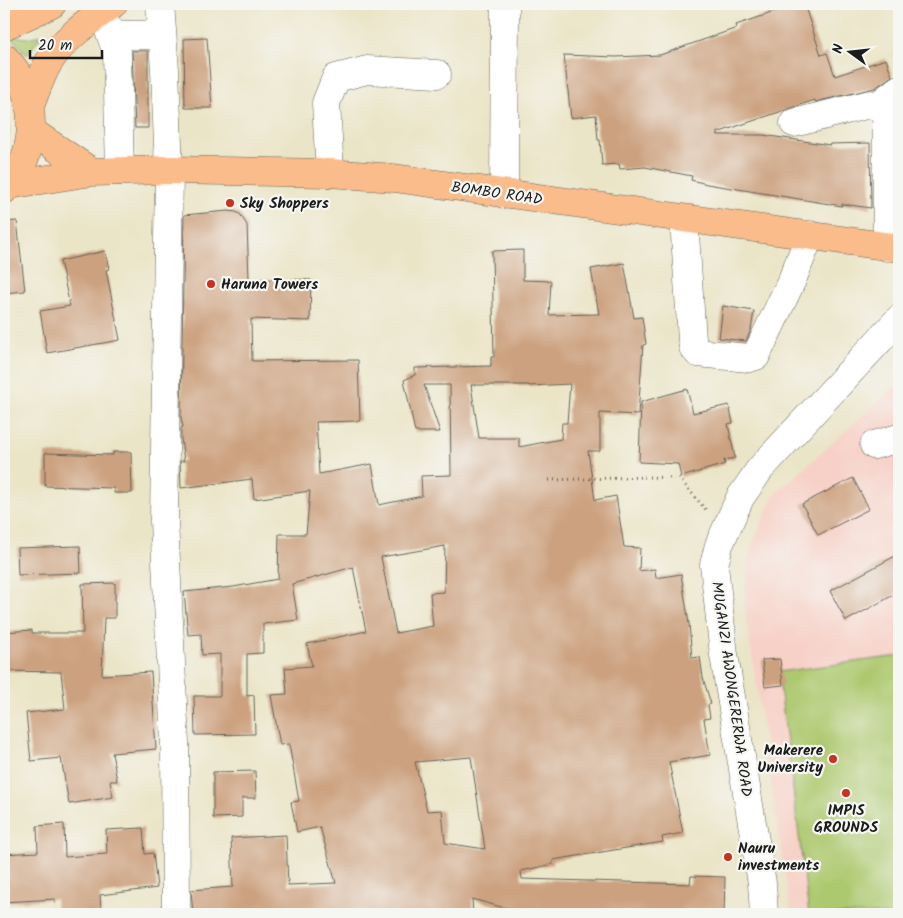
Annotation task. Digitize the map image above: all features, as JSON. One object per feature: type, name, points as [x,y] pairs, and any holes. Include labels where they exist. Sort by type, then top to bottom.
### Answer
[{"type":"main road","points":[[4,26],[52,4]]},
{"type":"main road","points":[[6,188],[18,173],[24,160],[31,118],[49,62],[65,43],[108,17]]},
{"type":"main road","points":[[4,57],[23,83],[31,118],[92,172]]},
{"type":"main road","name":"BOMBO ROAD","points":[[6,188],[92,172],[168,170],[330,173],[394,178],[893,248]]},
{"type":"street","points":[[160,4],[165,70],[168,170],[164,521],[175,743],[176,914]]},
{"type":"street","points":[[504,194],[505,9]]},
{"type":"street","points":[[108,17],[162,35]]},
{"type":"street","points":[[108,17],[117,52],[120,171]]},
{"type":"street","points":[[330,173],[326,102],[336,78],[367,70],[437,74]]},
{"type":"street","points":[[877,106],[899,89]]},
{"type":"street","points":[[794,123],[870,104],[883,110],[887,122],[893,248]]},
{"type":"street","points":[[684,219],[692,340],[693,347],[698,353],[749,358],[756,356],[792,280],[810,235]]},
{"type":"street","name":"MUGANZI AWONGERERWA ROAD","points":[[764,914],[762,882],[724,655],[714,565],[719,545],[740,498],[760,470],[899,319]]},
{"type":"path","points":[[549,480],[679,478],[708,511],[729,522]]},
{"type":"shaded area","name":"Makerere University","points":[[899,383],[899,914],[791,914],[744,603],[750,550],[773,496]]},
{"type":"green space","points":[[9,35],[26,38],[42,35],[27,55]]},
{"type":"green space","points":[[4,95],[9,125],[7,147],[4,154]]},
{"type":"green space","name":"IMPIS GROUNDS","points":[[899,656],[899,914],[809,914],[778,672]]},
{"type":"building","points":[[798,4],[804,4],[821,55],[827,53],[835,76],[886,59],[892,76],[875,88],[815,102],[815,100],[717,133],[718,135],[763,135],[830,145],[870,143],[871,208],[842,204],[842,206],[707,184],[691,180],[692,176],[645,167],[620,169],[619,164],[602,165],[596,115],[571,118],[564,55],[616,57],[660,55],[737,28],[736,25]]},
{"type":"building","points":[[207,38],[212,108],[185,108],[184,39]]},
{"type":"building","points":[[132,51],[148,51],[148,128],[135,128]]},
{"type":"building","points":[[228,211],[240,214],[247,225],[249,279],[311,280],[310,321],[251,319],[252,361],[358,360],[360,421],[316,422],[319,474],[372,464],[379,505],[422,496],[421,476],[451,475],[450,385],[424,385],[440,432],[415,432],[404,380],[415,375],[415,368],[491,366],[491,357],[494,357],[492,251],[523,250],[523,280],[551,281],[549,315],[599,314],[591,269],[624,263],[634,318],[642,317],[646,344],[643,345],[638,415],[600,413],[600,451],[588,451],[595,500],[616,496],[624,547],[640,548],[639,571],[655,569],[656,578],[681,574],[692,658],[700,657],[703,678],[711,704],[708,705],[710,718],[704,719],[710,755],[669,762],[683,833],[662,837],[663,842],[553,860],[553,864],[521,871],[522,879],[690,884],[691,876],[725,877],[724,914],[527,914],[472,899],[473,914],[193,914],[191,890],[233,887],[231,838],[286,835],[288,885],[336,883],[320,827],[297,832],[291,802],[299,801],[289,744],[280,745],[271,695],[287,694],[285,668],[312,666],[307,644],[366,631],[353,567],[292,584],[298,620],[263,624],[263,653],[247,654],[247,696],[254,695],[255,734],[195,735],[194,696],[220,696],[220,654],[202,655],[201,634],[188,635],[184,592],[233,587],[278,579],[279,534],[306,534],[310,491],[254,499],[252,479],[181,488],[180,461],[184,461],[181,418],[184,215]],"holes":[[[570,384],[567,423],[562,423],[561,439],[519,447],[519,438],[479,438],[471,385],[529,386]],[[445,546],[444,592],[430,593],[433,626],[396,633],[381,557]],[[471,757],[485,849],[445,843],[442,810],[427,811],[415,762]]]},
{"type":"building","points":[[17,221],[25,291],[4,293],[4,222]]},
{"type":"building","points":[[105,251],[109,269],[106,270],[120,340],[47,353],[40,311],[70,306],[60,261]]},
{"type":"building","points":[[723,306],[754,311],[751,330],[746,341],[719,338]]},
{"type":"building","points":[[687,389],[693,413],[729,405],[733,423],[728,424],[735,458],[724,460],[725,464],[681,477],[678,464],[639,462],[641,402]]},
{"type":"building","points":[[113,452],[131,452],[132,493],[114,493],[114,488],[45,486],[45,453],[113,455]]},
{"type":"building","points":[[853,478],[869,509],[818,535],[802,504]]},
{"type":"building","points":[[80,546],[81,573],[18,575],[17,548]]},
{"type":"building","points":[[899,554],[899,592],[846,621],[830,591]]},
{"type":"building","points":[[115,583],[115,618],[104,618],[102,675],[151,672],[156,749],[112,753],[117,781],[110,781],[113,797],[69,804],[61,758],[31,761],[26,713],[65,709],[61,672],[4,671],[4,632],[32,630],[32,633],[83,633],[82,584]]},
{"type":"building","points":[[780,659],[783,685],[765,687],[762,660]]},
{"type":"building","points":[[255,771],[256,798],[242,798],[242,817],[213,818],[213,772]]},
{"type":"building","points":[[64,824],[65,857],[107,854],[106,830],[143,828],[145,854],[153,853],[157,888],[100,895],[101,914],[56,914],[55,899],[4,902],[4,854],[38,852],[37,826]]},
{"type":"place","name":"Sky Shoppers","points":[[230,203]]},
{"type":"place","name":"Haruna Towers","points":[[211,284]]},
{"type":"place","name":"Makerere University","points":[[833,759]]},
{"type":"place","name":"IMPIS GROUNDS","points":[[846,793]]},
{"type":"place","name":"Nauru investments","points":[[728,857]]}]
